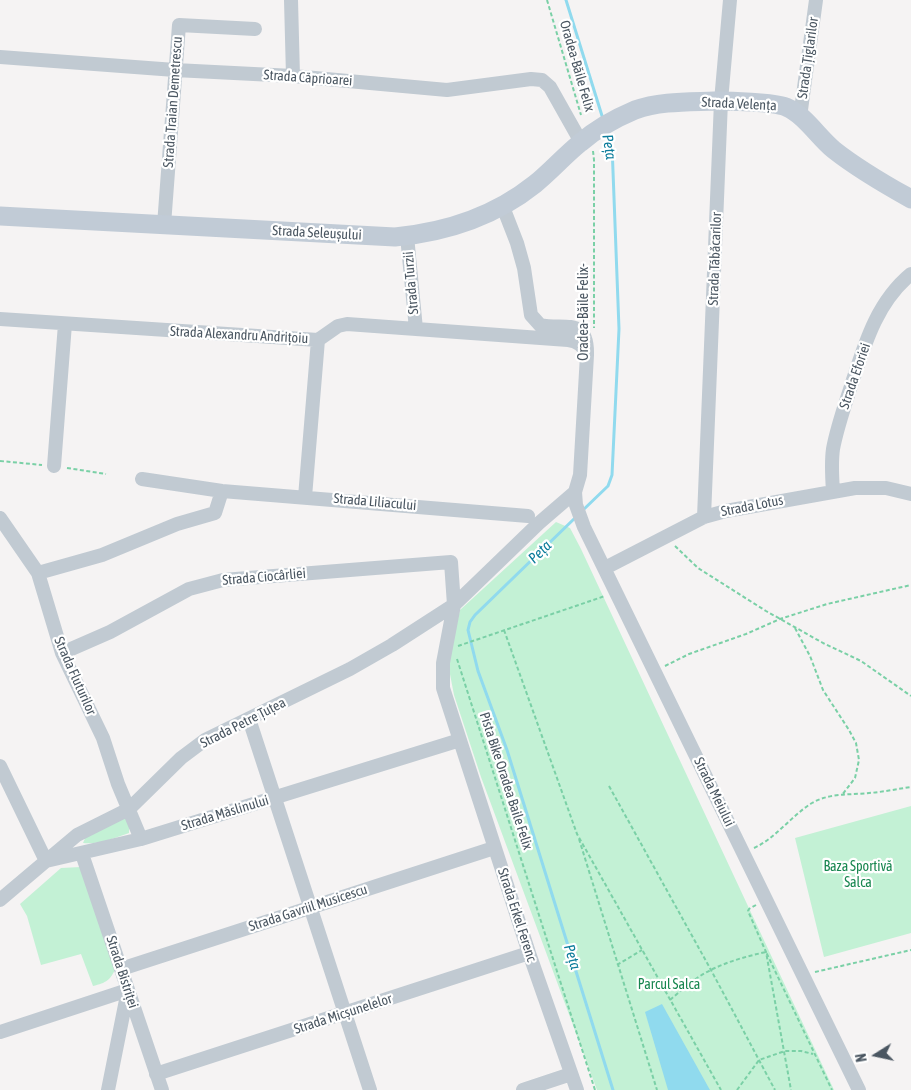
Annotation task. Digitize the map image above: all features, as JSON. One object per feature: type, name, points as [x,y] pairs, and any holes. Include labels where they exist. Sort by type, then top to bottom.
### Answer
[{"type":"main road","name":"Strada Velența","points":[[589,136],[636,110],[653,105],[721,101],[776,105],[786,107],[800,117],[843,156],[887,186],[911,199]]},
{"type":"main road","name":"Strada Seleușului","points":[[0,216],[395,237],[407,236],[453,226],[502,207],[536,183],[589,136]]},
{"type":"street","points":[[291,0],[293,76]]},
{"type":"street","name":"Strada Tăbăcarilor","points":[[704,518],[721,101],[730,0]]},
{"type":"street","name":"Strada Țiglarilor","points":[[800,117],[816,0]]},
{"type":"street","name":"Strada Traian Demetrescu","points":[[164,225],[179,25],[255,29]]},
{"type":"street","name":"Strada Căprioarei","points":[[0,57],[175,70],[293,76],[447,90],[532,79],[542,80],[550,87],[589,136]]},
{"type":"street","points":[[502,207],[517,243],[524,268],[531,315],[540,325],[571,327],[582,332],[586,339],[587,355],[580,475],[576,498]]},
{"type":"street","name":"Strada Turzii","points":[[407,236],[416,329]]},
{"type":"street","name":"Strada Eforiei","points":[[833,491],[833,449],[843,410],[861,356],[878,314],[891,294],[910,277]]},
{"type":"street","name":"Strada Alexandru Andrițoiu","points":[[0,319],[318,340],[338,326],[347,324],[573,341],[585,349],[587,355]]},
{"type":"street","points":[[54,466],[65,324]]},
{"type":"street","points":[[305,496],[318,340]]},
{"type":"street","name":"Strada Liliacului","points":[[142,479],[222,491],[305,496],[528,516]]},
{"type":"street","name":"Strada Lotus","points":[[605,568],[704,518],[726,511],[833,491],[869,487],[886,488],[911,494]]},
{"type":"street","points":[[38,573],[102,555],[177,524],[215,512],[222,491]]},
{"type":"street","name":"Strada Meiului","points":[[576,498],[584,527],[859,1090]]},
{"type":"street","name":"Strada Petre Țuțea","points":[[46,861],[76,835],[129,809],[180,758],[205,740],[350,669],[392,645],[454,605],[539,523],[576,498]]},
{"type":"street","name":"Strada Fluturilor","points":[[0,518],[38,573],[62,653],[103,738],[118,784],[141,839]]},
{"type":"street","name":"Strada Erkel Ferenc","points":[[452,562],[454,605],[442,678],[443,688],[529,954],[577,1090]]},
{"type":"street","name":"Strada Ciocârliei","points":[[62,653],[110,632],[189,589],[224,580],[452,562]]},
{"type":"street","points":[[249,719],[370,1090]]},
{"type":"street","name":"Strada Măslinului","points":[[0,900],[46,861],[141,839],[460,740]]},
{"type":"street","points":[[0,766],[46,861]]},
{"type":"street","name":"Strada Gavriil Musicescu","points":[[122,969],[494,848]]},
{"type":"street","name":"Strada Bistriței","points":[[82,854],[162,1090]]},
{"type":"street","name":"Strada Micșunelelor","points":[[156,1074],[529,954]]},
{"type":"street","points":[[0,1032],[128,990],[108,1090]]},
{"type":"street","points":[[522,1090],[571,1074]]},
{"type":"path","name":"Oradea-Băile Felix","points":[[547,0],[589,136]]},
{"type":"path","name":"Oradea-Băile Felix-","points":[[589,136],[594,160],[594,334]]},
{"type":"path","points":[[0,461],[54,466],[106,474]]},
{"type":"path","points":[[667,536],[698,568],[780,619],[861,661],[911,696]]},
{"type":"path","points":[[655,672],[689,654],[746,634],[780,619],[827,604],[911,585]]},
{"type":"path","points":[[465,644],[616,592]]},
{"type":"path","points":[[794,626],[810,656],[823,690],[856,743],[859,760],[855,778],[842,795]]},
{"type":"path","points":[[504,630],[577,834],[657,1090]]},
{"type":"path","name":"Pista Bike Oradea Baile Felix","points":[[455,652],[595,1090]]},
{"type":"path","points":[[609,786],[775,1090]]},
{"type":"path","points":[[743,852],[765,843],[776,831],[810,804],[824,797],[911,787]]},
{"type":"path","points":[[577,834],[721,1090]]},
{"type":"path","points":[[766,900],[748,911],[832,1090]]},
{"type":"path","points":[[617,965],[642,950]]},
{"type":"path","points":[[802,974],[911,950]]},
{"type":"path","points":[[670,1000],[698,977],[711,970],[735,959],[766,952]]},
{"type":"path","points":[[766,952],[791,1090]]},
{"type":"path","points":[[737,1090],[759,1060],[785,1051],[802,1051],[814,1054]]},
{"type":"green space","name":"Parcul Salca","points":[[556,522],[570,528],[581,549],[834,1090],[597,1090],[481,777],[454,695],[449,669],[450,654],[460,610]]},
{"type":"green space","name":"Baza Sportivă Salca","points":[[911,806],[911,933],[824,957],[795,838]]},
{"type":"green space","points":[[125,818],[129,825],[129,833],[101,842],[83,843],[86,836]]},
{"type":"green space","points":[[81,867],[116,967],[107,980],[93,986],[81,954],[41,965],[27,916],[20,904],[61,868]]},
{"type":"water","points":[[662,1004],[710,1090],[668,1090],[645,1012]]},
{"type":"waterway","name":"Peța","points":[[566,0],[603,119]]},
{"type":"waterway","name":"Peța","points":[[582,511],[608,486],[612,475],[619,329],[612,145],[607,132]]},
{"type":"waterway","name":"Peța","points":[[576,517],[475,615],[470,622],[468,630],[478,671],[507,750],[613,1090]]}]
